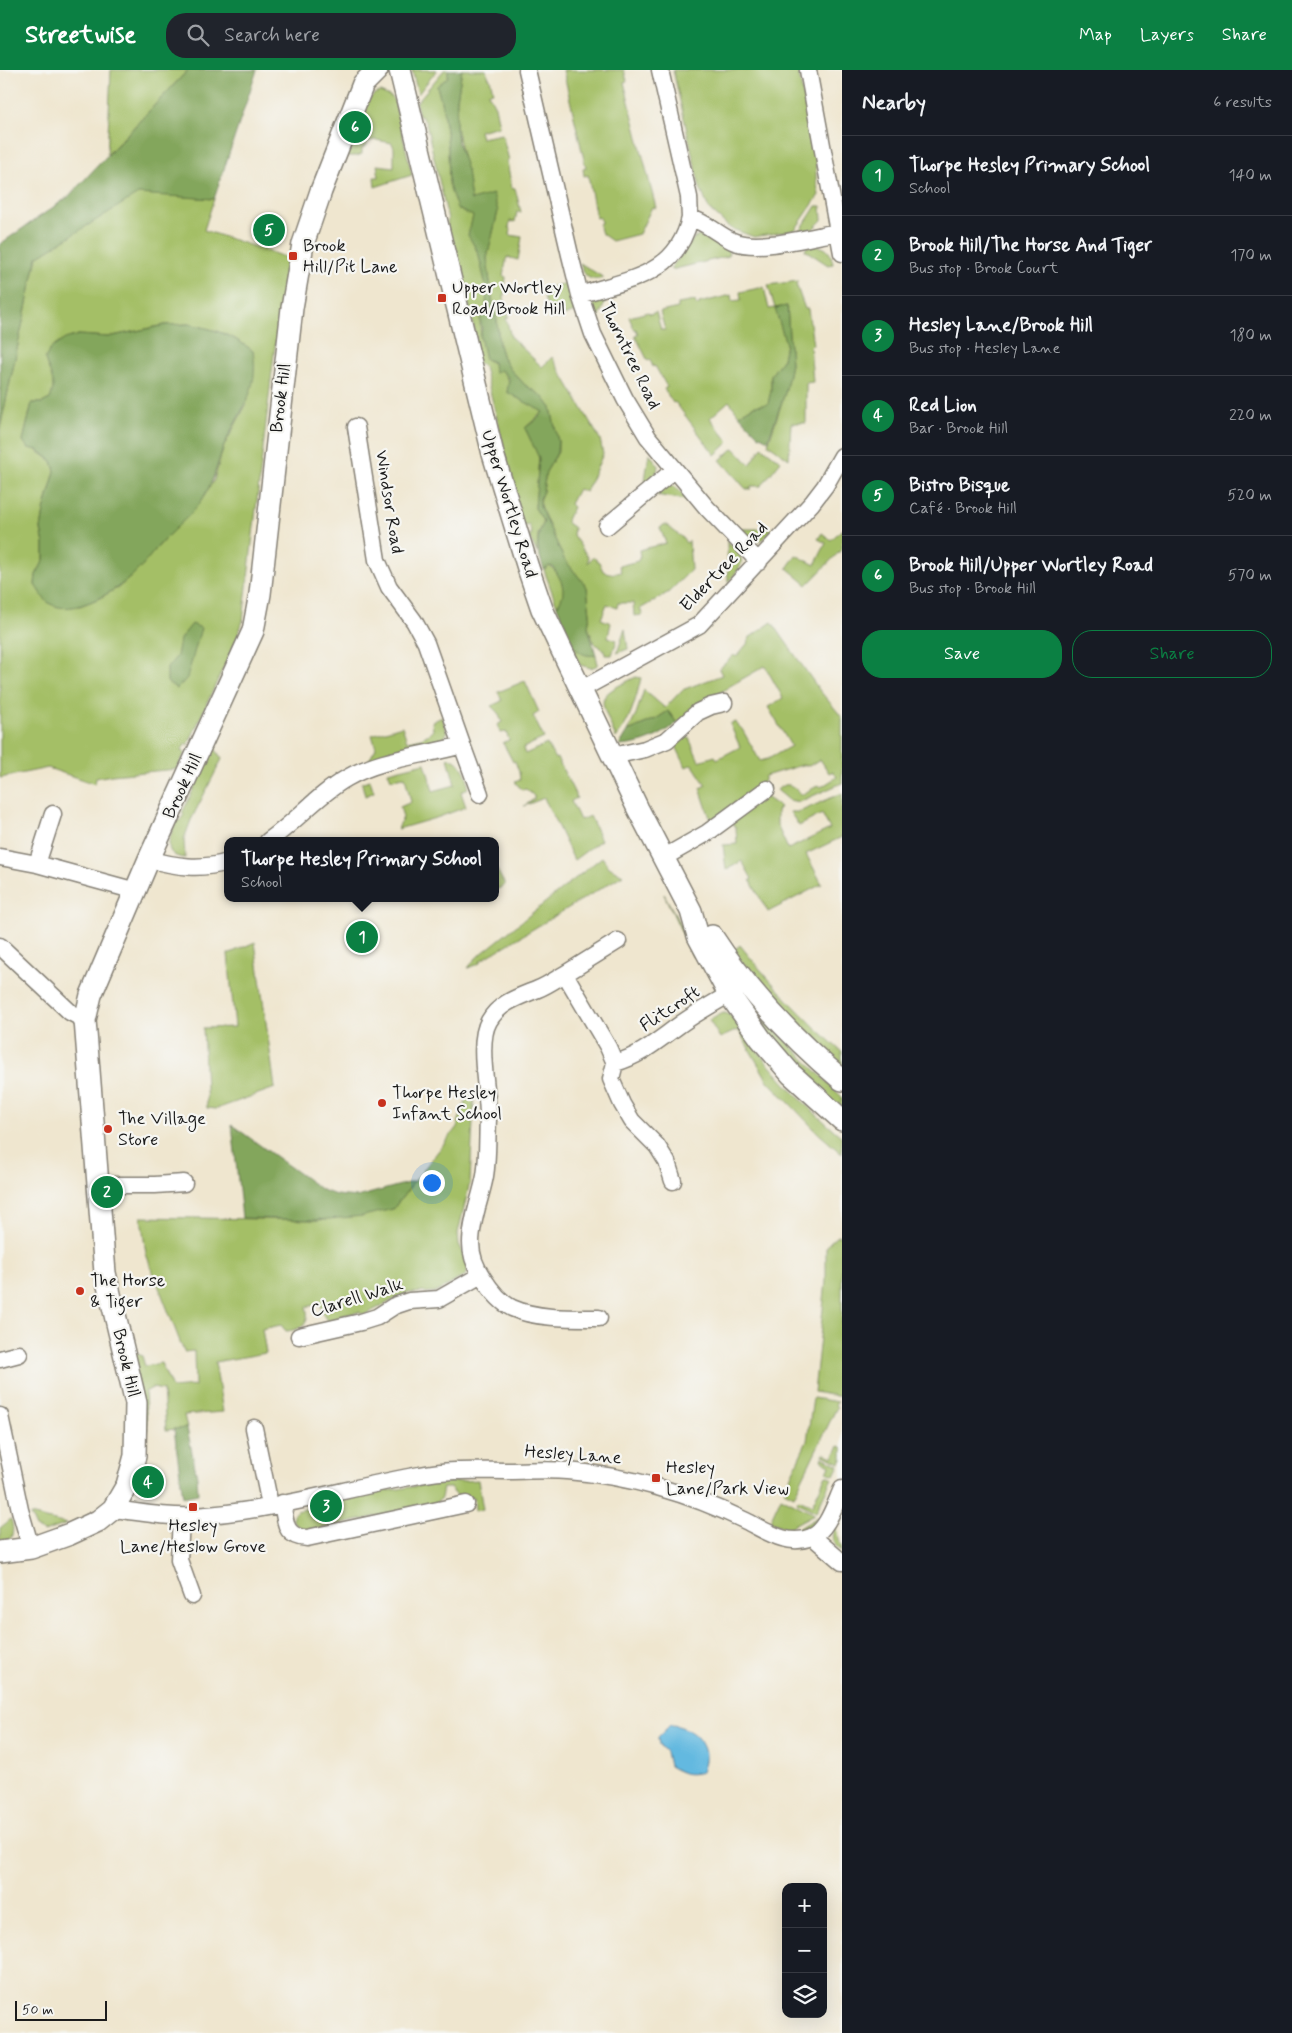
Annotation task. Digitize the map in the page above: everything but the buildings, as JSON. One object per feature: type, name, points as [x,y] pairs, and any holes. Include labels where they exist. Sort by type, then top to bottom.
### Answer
[{"type":"main road","name":"Brook Hill","points":[[113,1509],[127,1485],[135,1456],[136,1403],[105,1272],[85,1020],[91,995],[149,859],[254,631],[260,594],[292,308],[303,244],[321,191],[363,84],[377,70]]},
{"type":"main road","name":"Upper Wortley Road","points":[[400,70],[493,454],[538,598],[580,690],[662,858],[691,911],[698,936],[738,990],[762,1039],[791,1074],[842,1120]]},
{"type":"main road","name":"Upper Wortley Road","points":[[738,990],[842,1080]]},
{"type":"main road","points":[[0,1552],[31,1548],[85,1527],[113,1509]]},
{"type":"street","name":"Thorntree Road","points":[[527,70],[580,295],[593,334],[625,399],[648,437],[674,470],[759,562]]},
{"type":"street","points":[[580,295],[648,274],[660,267],[672,256],[687,232],[690,218],[689,197],[660,70]]},
{"type":"street","points":[[808,70],[842,253]]},
{"type":"street","points":[[690,218],[700,221],[732,241],[751,245],[838,232]]},
{"type":"street","name":"Windsor Road","points":[[356,427],[377,560],[389,587],[414,621],[426,642],[480,794]]},
{"type":"street","name":"Eldertree Road","points":[[580,690],[699,625],[812,503],[825,486],[842,456]]},
{"type":"street","points":[[607,526],[674,470]]},
{"type":"street","points":[[613,756],[645,749],[667,740],[698,712],[724,703]]},
{"type":"street","points":[[273,837],[328,791],[352,775],[382,763],[462,745]]},
{"type":"street","points":[[662,858],[707,833],[767,789]]},
{"type":"street","points":[[37,864],[53,814]]},
{"type":"street","points":[[0,857],[37,864],[136,891]]},
{"type":"street","points":[[149,859],[180,867],[202,868],[224,863]]},
{"type":"street","points":[[599,1318],[568,1318],[519,1310],[501,1300],[481,1275],[474,1261],[470,1246],[485,1174],[488,1096],[482,1048],[484,1033],[490,1020],[497,1010],[507,1002],[540,988],[618,941]]},
{"type":"street","points":[[0,946],[70,1012],[85,1020]]},
{"type":"street","points":[[565,974],[608,1047],[615,1063],[611,1079],[622,1104],[632,1121],[657,1146],[667,1162],[673,1181]]},
{"type":"street","name":"Flitcroft","points":[[615,1063],[626,1060],[652,1045],[678,1026],[738,990]]},
{"type":"street","points":[[98,1184],[155,1185],[184,1183]]},
{"type":"street","name":"Clarell Walk","points":[[299,1336],[361,1322],[409,1301],[439,1299],[481,1275]]},
{"type":"street","points":[[0,1359],[19,1354]]},
{"type":"street","points":[[0,1416],[20,1510],[31,1548]]},
{"type":"street","points":[[254,1428],[276,1504],[287,1529],[293,1535],[308,1538],[466,1504]]},
{"type":"street","name":"Hesley Lane","points":[[113,1509],[181,1517],[224,1514],[422,1474],[457,1471],[566,1471],[623,1478],[666,1488],[723,1510],[784,1540],[797,1541],[813,1537]]},
{"type":"street","points":[[842,1489],[824,1525],[813,1537],[842,1562]]},
{"type":"street","points":[[181,1517],[179,1560],[192,1596]]},
{"type":"green space","points":[[111,70],[188,70],[107,155]]},
{"type":"green space","points":[[188,70],[257,70],[214,199],[138,194],[37,257],[0,428],[0,244],[68,197]]},
{"type":"green space","points":[[412,70],[437,70],[418,94]]},
{"type":"green space","points":[[444,70],[448,70],[449,77],[437,86],[443,109],[448,146],[449,185],[474,216],[469,235],[481,262],[487,290],[486,304],[480,321],[485,359],[501,370],[511,385],[515,397],[528,402],[543,412],[525,428],[539,457],[535,508],[544,522],[538,534],[537,553],[529,536],[532,535],[529,525],[522,527],[506,471],[507,459],[484,367],[477,362],[472,343],[476,338],[457,252],[447,237],[448,219],[426,123],[419,116],[416,103]]},
{"type":"green space","points":[[448,70],[462,70],[457,99],[456,126],[458,144],[467,170],[471,200],[493,194],[498,211],[487,258],[499,345],[503,358],[510,369],[525,385],[542,396],[551,408],[558,441],[557,453],[546,472],[540,506],[564,559],[587,587],[590,614],[588,627],[596,655],[582,653],[565,636],[565,625],[557,606],[563,591],[561,582],[553,567],[549,566],[544,570],[539,551],[539,535],[544,522],[535,508],[539,458],[525,428],[543,412],[507,392],[509,379],[501,370],[494,373],[493,362],[485,359],[480,336],[482,329],[480,319],[486,307],[487,291],[478,252],[468,235],[473,216],[457,209],[449,185],[448,146],[443,109],[437,86],[448,77]]},
{"type":"green space","points":[[462,70],[486,70],[490,78],[493,92],[488,93],[495,106],[499,126],[479,131],[481,138],[502,134],[509,160],[507,161],[512,189],[515,188],[521,212],[517,212],[515,222],[510,221],[509,228],[511,229],[510,235],[522,237],[518,260],[507,257],[503,276],[506,277],[504,298],[509,317],[506,318],[511,337],[542,367],[552,357],[600,439],[603,454],[586,492],[578,489],[570,504],[573,507],[566,522],[574,528],[573,535],[588,557],[588,563],[593,557],[599,562],[603,571],[612,574],[621,572],[619,566],[638,561],[640,556],[639,550],[666,543],[660,528],[665,524],[683,538],[686,543],[689,541],[691,570],[669,592],[640,609],[643,615],[634,616],[633,603],[618,603],[617,608],[607,604],[601,619],[611,623],[608,637],[617,640],[612,655],[605,655],[604,650],[594,643],[588,627],[590,614],[587,587],[564,559],[540,506],[546,472],[558,452],[558,441],[551,408],[542,396],[525,385],[510,369],[503,358],[499,345],[487,258],[498,211],[471,200],[456,126],[457,99]]},
{"type":"green space","points":[[563,70],[624,70],[627,81],[624,82],[656,208],[652,207],[639,234],[612,241],[602,234],[599,224],[601,223],[600,217],[596,218],[588,175],[584,176],[583,169],[586,168]]},
{"type":"green space","points":[[673,70],[798,70],[816,160],[816,180],[819,195],[795,230],[754,237],[730,228],[709,209],[700,188]]},
{"type":"green space","points":[[380,92],[392,97],[395,103],[412,175],[375,187],[374,177],[379,177],[377,165],[394,167],[394,148],[392,143],[376,140],[369,141],[362,148],[362,154],[345,156],[367,101],[374,94]]},
{"type":"green space","points":[[138,193],[214,199],[204,230],[288,258],[274,354],[243,621],[188,745],[185,744],[182,751],[185,753],[177,769],[112,775],[96,778],[95,784],[48,768],[0,778],[0,428],[37,257]],"holes":[[[189,324],[230,337],[253,351],[246,405],[224,446],[214,480],[201,501],[134,574],[119,587],[100,598],[80,606],[50,604],[35,585],[36,575],[44,560],[44,544],[41,529],[55,471],[52,461],[23,441],[32,403],[42,403],[50,399],[52,395],[52,376],[48,368],[78,335],[108,337],[165,325]]]},
{"type":"green space","points":[[816,206],[821,206],[822,220],[813,229],[800,231]]},
{"type":"green space","points":[[702,235],[728,248],[729,256],[671,270],[694,238]]},
{"type":"green space","points":[[816,246],[828,251],[833,264],[828,265],[805,250],[806,247]]},
{"type":"green space","points":[[580,263],[604,278],[591,279],[583,272]]},
{"type":"green space","points":[[798,281],[796,284],[805,309],[808,309],[813,345],[810,346],[813,382],[806,383],[806,423],[791,423],[789,459],[768,444],[785,393],[791,364],[787,306],[775,308],[768,285]]},
{"type":"green space","points":[[566,283],[575,312],[555,319],[545,301],[543,289]]},
{"type":"green space","points":[[764,287],[769,309],[775,308],[786,343],[783,359],[771,375],[771,391],[768,405],[754,406],[739,415],[729,401],[710,418],[729,442],[715,455],[664,389],[667,387],[655,366],[653,367],[650,360],[648,361],[635,335],[638,334],[636,329],[634,329],[629,317],[656,312],[661,330],[665,330],[660,312],[678,308],[678,304],[695,301],[696,305],[699,305],[699,303],[731,295],[732,301],[741,300],[740,292]]},
{"type":"green space","points":[[609,294],[597,321],[594,304],[599,298]]},
{"type":"green space","points":[[787,306],[791,364],[785,393],[768,440],[758,435],[739,415],[754,406],[768,404],[771,390],[771,375],[783,359],[786,344],[775,308]]},
{"type":"green space","points":[[189,324],[223,333],[238,340],[253,351],[254,378],[251,390],[224,446],[207,491],[195,509],[160,544],[138,570],[117,588],[81,605],[58,607],[49,603],[35,585],[36,575],[44,560],[44,544],[41,529],[55,471],[52,461],[38,450],[28,448],[23,441],[32,403],[42,403],[50,399],[52,393],[53,383],[45,359],[50,349],[65,339],[78,335],[108,337],[165,325]]},
{"type":"green space","points":[[762,447],[781,461],[761,486],[751,486],[751,489],[746,489],[720,460],[734,448],[750,465]]},
{"type":"green space","points":[[649,453],[658,465],[657,472],[647,482],[645,480]]},
{"type":"green space","points":[[673,486],[681,492],[686,500],[656,495],[663,487]]},
{"type":"green space","points":[[739,529],[772,529],[761,540],[755,541]]},
{"type":"green space","points":[[842,529],[842,549],[807,585],[787,568],[796,555],[815,565],[826,543],[818,539],[822,533],[831,540]]},
{"type":"green space","points":[[727,541],[738,552],[741,561],[738,570],[728,582]]},
{"type":"green space","points":[[549,566],[557,573],[564,587],[563,596],[557,606],[544,570]]},
{"type":"green space","points":[[772,622],[820,691],[842,717],[842,783],[799,802],[789,800],[777,790],[784,785],[790,785],[801,795],[819,785],[821,787],[837,777],[833,771],[829,773],[820,759],[809,766],[802,765],[765,776],[762,786],[712,824],[700,788],[706,785],[692,764],[686,767],[673,740],[682,733],[689,738],[699,761],[715,756],[717,759],[740,747],[730,724],[735,722],[742,729],[760,761],[768,759],[791,746],[768,707],[783,698],[765,666],[730,686],[677,723],[668,711],[656,719],[628,731],[644,690],[665,708],[682,690],[722,675],[719,669],[734,655],[736,657],[747,644],[749,638]]},
{"type":"green space","points":[[192,624],[201,628],[187,678],[177,689],[167,682],[167,668],[177,656],[180,639]]},
{"type":"green space","points":[[625,629],[628,649],[617,653]]},
{"type":"green space","points":[[565,636],[583,653],[596,655],[598,665],[591,668],[580,665]]},
{"type":"green space","points":[[636,677],[641,678],[635,702],[629,718],[616,738],[606,714],[604,700],[606,694],[612,689]]},
{"type":"green space","points":[[525,681],[539,712],[533,716],[544,738],[523,748],[525,754],[547,744],[555,759],[557,758],[577,798],[571,801],[580,820],[590,816],[601,840],[574,860],[544,798],[524,806],[534,799],[534,796],[526,789],[522,790],[515,782],[520,780],[519,772],[515,761],[513,762],[503,743],[509,740],[506,732],[501,733],[497,725],[502,722],[498,713],[491,706],[502,701],[498,692]]},
{"type":"green space","points":[[668,711],[677,723],[671,728],[643,742],[619,746],[628,731],[656,719]]},
{"type":"green space","points":[[442,717],[447,732],[443,742],[369,760],[376,748],[372,735],[402,726],[407,741],[418,739],[431,732],[433,730],[432,722]]},
{"type":"green space","points":[[214,747],[222,759],[191,820],[184,839],[185,858],[177,856],[169,849],[172,832],[177,820],[180,821],[184,814],[182,813]]},
{"type":"green space","points":[[448,758],[457,762],[466,774],[467,789],[461,792],[466,807],[398,829],[403,817],[400,807],[411,802],[405,777],[391,779],[388,772],[425,763],[433,791],[455,785]]},
{"type":"green space","points":[[370,780],[374,792],[365,796],[362,784]]},
{"type":"green space","points":[[842,793],[842,837],[806,854],[822,884],[768,912],[750,880],[752,879],[742,861],[726,870],[723,845],[737,844],[736,828],[731,821],[764,796],[780,807],[777,811],[777,825],[788,849],[830,829],[822,814],[799,826],[790,812],[799,812]]},
{"type":"green space","points":[[602,857],[609,867],[623,875],[480,961],[480,963],[468,968],[476,958]]},
{"type":"green space","points":[[499,874],[505,885],[499,888]]},
{"type":"green space","points":[[664,894],[696,955],[693,957]]},
{"type":"green space","points":[[255,942],[275,1088],[216,1109],[207,1108],[203,1028],[235,1027],[228,954]]},
{"type":"green space","points":[[740,945],[789,1001],[842,1052],[842,1071],[785,1019],[733,951]]},
{"type":"green space","points":[[750,1004],[842,1097],[842,1111],[776,1043],[749,1006]]},
{"type":"green space","points":[[725,1013],[735,1020],[758,1052],[792,1091],[842,1137],[842,1154],[818,1133],[768,1081],[738,1030],[720,1038],[709,1020]]},
{"type":"green space","points":[[468,1092],[474,1101],[470,1182],[458,1233],[459,1244],[469,1266],[466,1275],[437,1292],[407,1293],[364,1315],[359,1312],[340,1316],[334,1322],[330,1322],[326,1318],[320,1304],[306,1307],[306,1322],[296,1329],[286,1331],[281,1325],[262,1329],[266,1353],[215,1362],[223,1412],[184,1415],[187,1428],[166,1430],[163,1390],[152,1388],[145,1392],[147,1432],[141,1432],[130,1349],[142,1356],[145,1366],[161,1363],[172,1388],[195,1386],[194,1351],[184,1352],[146,1254],[141,1217],[317,1220],[393,1209],[457,1127]]},
{"type":"green space","points":[[232,1125],[322,1190],[336,1195],[357,1197],[415,1181],[393,1209],[363,1216],[317,1220],[242,1218]]},
{"type":"green space","points":[[837,1236],[842,1236],[842,1397],[814,1392],[826,1281],[826,1248]]},
{"type":"green space","points":[[813,1398],[838,1402],[794,1496],[784,1491],[807,1441]]},
{"type":"green space","points":[[187,1428],[197,1477],[198,1494],[183,1497],[174,1429]]},
{"type":"green space","points":[[839,1446],[842,1447],[840,1463],[823,1455],[824,1453],[833,1457]]},
{"type":"green space","points":[[822,1457],[839,1465],[834,1475],[827,1472],[830,1465],[821,1460]]},
{"type":"green space","points":[[826,1475],[832,1478],[816,1512],[797,1502],[799,1499],[812,1505]]},
{"type":"green space","points":[[478,1480],[483,1509],[475,1511],[474,1498],[460,1498],[452,1492],[452,1488],[443,1488],[441,1498],[436,1503],[311,1531],[301,1530],[293,1521],[293,1515],[297,1511],[342,1500],[409,1487]]},
{"type":"green space","points":[[781,1497],[814,1514],[786,1529],[770,1521]]},
{"type":"green space","points":[[30,1515],[67,1524],[44,1532],[36,1528]]},
{"type":"green space","points":[[818,1517],[811,1526],[802,1532],[794,1531]]},
{"type":"green space","points":[[11,1519],[12,1535],[8,1541],[0,1545],[0,1528]]},
{"type":"green space","points":[[835,1526],[842,1550],[842,1552],[833,1540]]},
{"type":"water","points":[[670,1725],[690,1731],[700,1741],[705,1753],[702,1772],[684,1773],[669,1766],[666,1752],[659,1745],[658,1737]]},
{"type":"place","name":"Brook Hill/Upper Wortley Road","points":[[355,127]]},
{"type":"place","name":"Bistro Bisque","points":[[269,230]]},
{"type":"place","name":"Brook Hill/Pit Lane","points":[[293,256]]},
{"type":"place","name":"Upper Wortley Road/Brook Hill","points":[[442,298]]},
{"type":"place","name":"Thorpe Hesley Primary School","points":[[362,937]]},
{"type":"place","name":"Thorpe Hesley Infant School","points":[[382,1103]]},
{"type":"place","name":"The Village Store","points":[[108,1129]]},
{"type":"place","name":"Brook Hill/The Horse And Tiger","points":[[107,1192]]},
{"type":"place","name":"The Horse & Tiger","points":[[80,1291]]},
{"type":"place","name":"Hesley Lane/Park View","points":[[656,1478]]},
{"type":"place","name":"Red Lion","points":[[148,1482]]},
{"type":"place","name":"Hesley Lane/Brook Hill","points":[[326,1506]]},
{"type":"place","name":"Hesley Lane/Heslow Grove","points":[[193,1507]]}]
